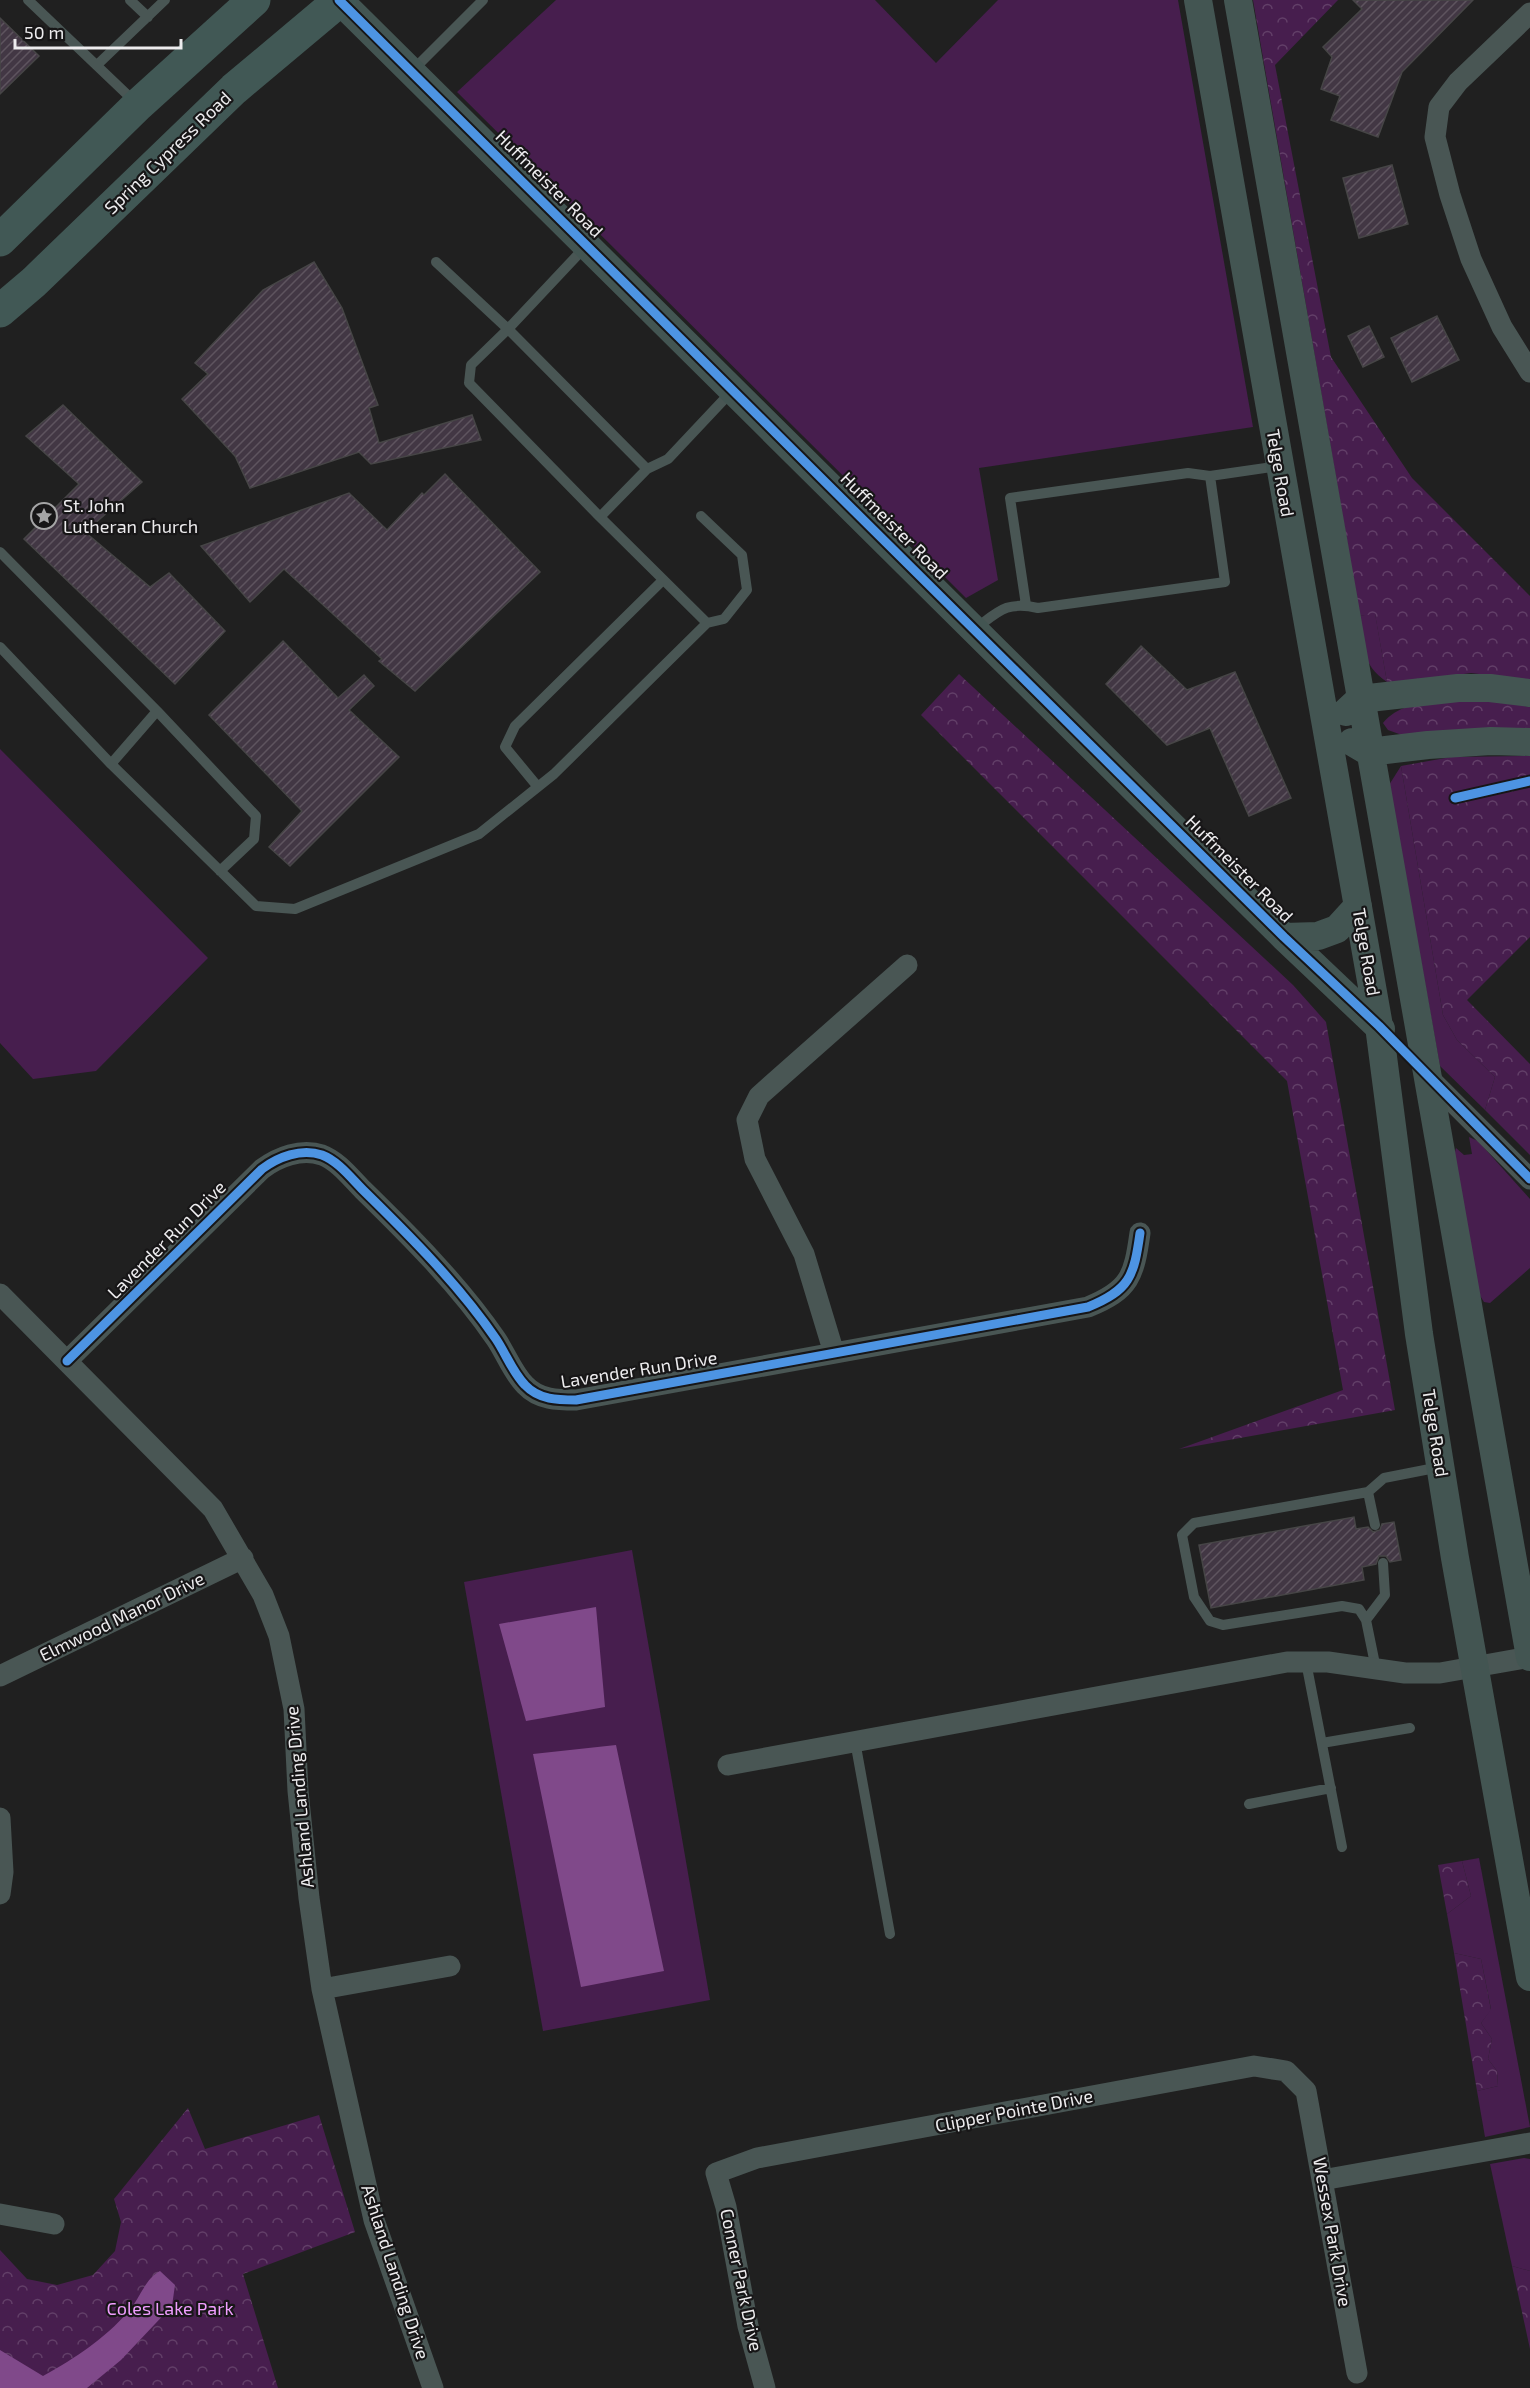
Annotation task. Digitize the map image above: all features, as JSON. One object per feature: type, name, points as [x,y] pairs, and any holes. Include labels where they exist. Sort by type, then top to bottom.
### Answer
[{"type":"main road","points":[[0,240],[138,105],[254,0]]},
{"type":"main road","name":"Huffmeister Road","points":[[340,0],[1284,937],[1379,1026],[1426,1075]]},
{"type":"main road","name":"Spring Cypress Road","points":[[0,311],[34,282],[234,89],[340,0]]},
{"type":"main road","name":"Telge Road","points":[[1198,0],[1379,1026],[1419,1334],[1440,1467],[1530,1977]]},
{"type":"main road","points":[[1238,0],[1530,1657]]},
{"type":"main road","points":[[1207,52],[1245,45]]},
{"type":"main road","points":[[1530,693],[1490,688],[1458,688],[1360,699],[1326,728],[1369,752],[1460,743],[1530,742]]},
{"type":"main road","points":[[1284,937],[1318,936],[1336,929],[1358,906]]},
{"type":"street","points":[[1530,13],[1458,82],[1439,107],[1435,137],[1450,195],[1471,259],[1503,327],[1530,372]]},
{"type":"street","points":[[834,1353],[804,1254],[754,1159],[747,1120],[759,1096],[907,965]]},
{"type":"street","points":[[1426,1075],[1530,1179]]},
{"type":"street","name":"Lavender Run Drive","points":[[67,1361],[262,1169],[275,1160],[291,1154],[322,1155],[340,1167],[398,1224],[450,1281],[495,1338],[525,1386],[555,1401],[576,1400],[1088,1307],[1105,1300],[1126,1285],[1136,1262],[1140,1233]]},
{"type":"street","name":"Ashland Landing Drive","points":[[0,1294],[213,1509],[263,1595],[279,1636],[294,1709],[309,1898],[322,1989],[374,2220],[433,2388]]},
{"type":"street","name":"Elmwood Manor Drive","points":[[0,1676],[243,1558]]},
{"type":"street","points":[[728,1765],[1287,1662],[1328,1662],[1405,1673],[1440,1673],[1530,1657]]},
{"type":"street","points":[[0,1818],[3,1872],[0,1894]]},
{"type":"street","points":[[322,1989],[450,1966]]},
{"type":"street","name":"Clipper Pointe Drive","points":[[716,2173],[757,2158],[1254,2066],[1286,2071],[1306,2091]]},
{"type":"street","name":"Wessex Park Drive","points":[[1306,2091],[1357,2373]]},
{"type":"street","points":[[1322,2180],[1530,2143]]},
{"type":"street","name":"Conner Park Drive","points":[[716,2173],[726,2206],[748,2326],[765,2388]]},
{"type":"street","points":[[0,2214],[54,2224]]},
{"type":"lane","points":[[28,0],[138,105]]},
{"type":"lane","points":[[130,0],[148,17]]},
{"type":"lane","points":[[98,65],[165,0]]},
{"type":"lane","points":[[412,71],[483,0]]},
{"type":"lane","points":[[587,245],[471,366],[469,383],[707,623]]},
{"type":"lane","points":[[436,262],[508,329],[647,470]]},
{"type":"lane","points":[[600,517],[647,470],[668,459],[733,389]]},
{"type":"lane","points":[[1026,605],[1010,498],[1188,473],[1210,476],[1279,466]]},
{"type":"lane","points":[[975,629],[1006,606],[1026,605],[1038,608],[1225,582],[1210,476]]},
{"type":"lane","points":[[0,647],[111,764],[256,906],[295,909],[479,834],[554,774],[707,623],[724,619],[747,590],[742,555],[701,516]]},
{"type":"lane","points":[[0,552],[157,711],[256,816],[254,839],[220,871]]},
{"type":"lane","points":[[538,787],[505,747],[515,726],[663,580]]},
{"type":"lane","points":[[111,764],[157,711]]},
{"type":"lane","points":[[1376,1669],[1366,1620],[1359,1609],[1342,1606],[1223,1625],[1210,1621],[1194,1597],[1182,1535],[1194,1523],[1368,1492],[1384,1478],[1440,1467]]},
{"type":"lane","points":[[1368,1492],[1375,1525]]},
{"type":"lane","points":[[1366,1620],[1385,1595],[1383,1563]]},
{"type":"lane","points":[[1306,1662],[1342,1847]]},
{"type":"lane","points":[[1322,1743],[1410,1728]]},
{"type":"lane","points":[[855,1741],[890,1934]]},
{"type":"lane","points":[[1249,1804],[1331,1788]]},
{"type":"green space","points":[[556,0],[875,0],[936,63],[998,0],[1178,0],[1253,427],[979,468],[998,580],[966,598],[457,92]]},
{"type":"green space","points":[[1253,0],[1338,0],[1275,65],[1331,357],[1412,478],[1530,596],[1530,680],[1471,673],[1387,682],[1375,614],[1360,616]]},
{"type":"green space","points":[[1375,613],[1387,682],[1372,668],[1363,645],[1360,616]]},
{"type":"green space","points":[[959,674],[1293,985],[1326,1022],[1395,1410],[1179,1449],[1343,1390],[1287,1081],[921,715]]},
{"type":"green space","points":[[1438,700],[1492,700],[1530,707],[1530,731],[1402,735],[1388,730],[1383,723],[1401,709]]},
{"type":"green space","points":[[0,749],[208,958],[96,1071],[33,1079],[0,1043]]},
{"type":"green space","points":[[1530,756],[1530,937],[1467,1000],[1530,1064],[1530,1155],[1485,1110],[1495,1077],[1457,1040],[1443,1015],[1401,766],[1451,757]]},
{"type":"green space","points":[[1401,766],[1443,1015],[1457,1040],[1495,1077],[1485,1110],[1440,1066],[1389,785]]},
{"type":"green space","points":[[1469,1137],[1478,1141],[1530,1199],[1530,1268],[1490,1303],[1484,1302],[1479,1294],[1454,1156],[1456,1148],[1464,1155],[1472,1154]]},
{"type":"green space","points":[[632,1550],[710,2000],[543,2031],[464,1582]]},
{"type":"green space","points":[[1479,1858],[1530,2127],[1485,2137],[1477,2091],[1498,2086],[1497,2071],[1488,2059],[1492,2039],[1481,2023],[1491,2009],[1481,1959],[1454,1953],[1447,1914],[1471,1896],[1462,1861]]},
{"type":"green space","points":[[1462,1861],[1471,1896],[1447,1914],[1438,1865]]},
{"type":"green space","points":[[1454,1953],[1481,1959],[1491,2010],[1481,2023],[1492,2039],[1488,2059],[1497,2071],[1498,2086],[1477,2091]]},
{"type":"green space","name":"Coles Lake Park","points":[[188,2108],[205,2149],[319,2115],[355,2232],[243,2274],[278,2388],[0,2388],[0,2250],[27,2279],[57,2285],[93,2275],[115,2251],[121,2222],[114,2199]]},
{"type":"green space","points":[[1530,2159],[1530,2271],[1512,2266],[1490,2164]]},
{"type":"green space","points":[[1512,2266],[1530,2271],[1530,2349]]},
{"type":"shaded area","points":[[596,1607],[605,1707],[526,1721],[499,1624]]},
{"type":"shaded area","points":[[616,1745],[664,1971],[581,1987],[533,1754]]},
{"type":"shaded area","points":[[160,2271],[175,2285],[172,2306],[121,2360],[87,2388],[0,2388],[0,2350],[43,2376],[78,2355],[109,2331],[133,2306],[150,2279]]},
{"type":"building","points":[[1353,0],[1473,0],[1402,72],[1378,137],[1331,120],[1340,96],[1321,89],[1332,57],[1323,47],[1362,9]]},
{"type":"building","points":[[0,18],[39,56],[0,94]]},
{"type":"building","points":[[1392,165],[1408,224],[1359,238],[1343,178]]},
{"type":"building","points":[[314,262],[342,308],[378,405],[369,408],[379,443],[472,415],[481,440],[371,464],[359,452],[250,488],[235,456],[182,399],[208,374],[195,363],[263,290]]},
{"type":"building","points":[[1437,316],[1459,360],[1412,382],[1391,338]]},
{"type":"building","points":[[1369,326],[1384,357],[1363,367],[1348,336]]},
{"type":"building","points":[[63,405],[142,482],[85,532],[150,587],[169,573],[225,631],[175,684],[24,539],[79,484],[26,436]]},
{"type":"building","points":[[445,474],[540,572],[415,691],[379,661],[382,659],[284,569],[250,602],[201,546],[349,493],[387,530],[422,493],[424,495]]},
{"type":"building","points":[[283,641],[338,698],[364,675],[374,686],[349,710],[399,757],[290,866],[269,847],[302,811],[209,715]]},
{"type":"building","points":[[1141,646],[1187,690],[1235,672],[1291,798],[1249,816],[1210,728],[1167,745],[1106,684]]},
{"type":"building","points":[[1354,1517],[1356,1529],[1368,1527],[1373,1532],[1380,1530],[1382,1524],[1394,1522],[1401,1560],[1390,1562],[1386,1556],[1379,1556],[1376,1564],[1362,1567],[1364,1580],[1211,1608],[1199,1545]]},
{"type":"cycle path","points":[[339,0],[1284,937],[1379,1026],[1530,1179]]},
{"type":"cycle path","points":[[1455,798],[1530,781]]},
{"type":"cycle path","points":[[67,1361],[262,1169],[282,1157],[298,1153],[322,1155],[344,1170],[416,1243],[466,1299],[496,1339],[525,1385],[536,1394],[556,1399],[576,1400],[1088,1307],[1113,1294],[1128,1280],[1135,1260],[1140,1233]]},
{"type":"place","name":"St. John Lutheran Church","points":[[44,516]]}]
